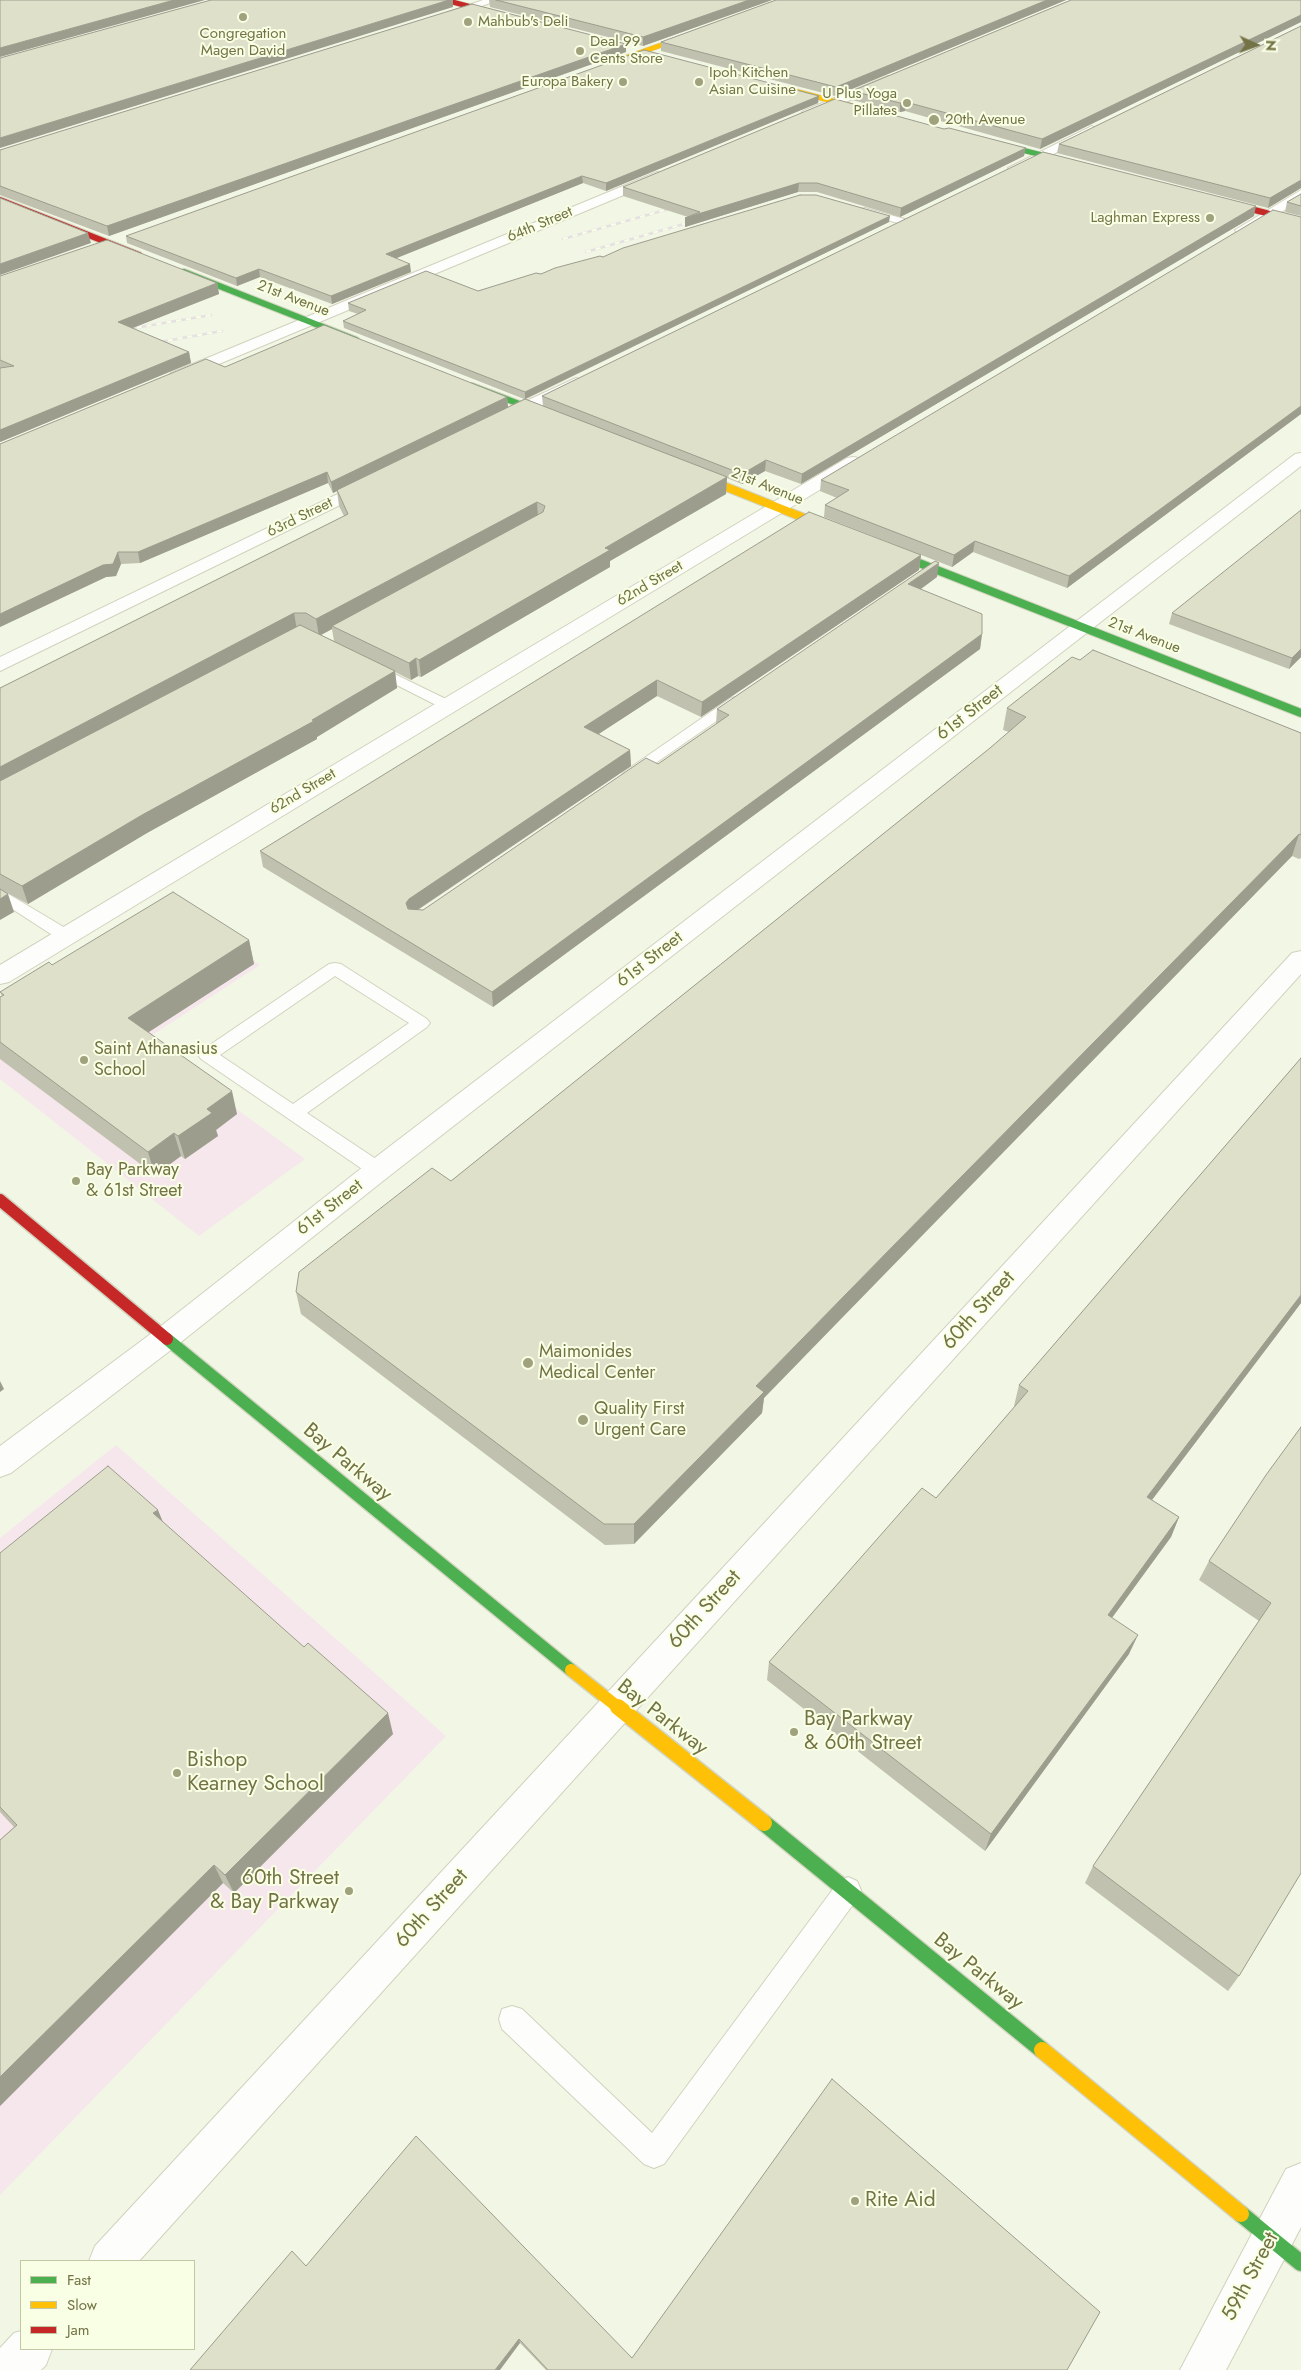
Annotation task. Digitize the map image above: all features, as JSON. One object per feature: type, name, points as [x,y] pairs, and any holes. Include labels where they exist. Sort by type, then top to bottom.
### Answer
[{"type":"street","points":[[445,0],[515,18]]},
{"type":"street","points":[[428,20],[494,0]]},
{"type":"street","points":[[599,67],[707,29]]},
{"type":"street","points":[[627,47],[661,56]]},
{"type":"street","points":[[794,119],[900,75]]},
{"type":"street","points":[[773,85],[878,113]]},
{"type":"street","points":[[1000,175],[1110,121]]},
{"type":"street","points":[[974,138],[1087,167]]},
{"type":"street","name":"64th Street","points":[[163,382],[666,172]]},
{"type":"street","points":[[1228,238],[1301,194]]},
{"type":"street","points":[[1209,198],[1301,222]]},
{"type":"street","points":[[0,200],[152,260]]},
{"type":"street","points":[[887,231],[922,214]]},
{"type":"street","points":[[95,248],[125,237]]},
{"type":"street","name":"21st Avenue","points":[[170,267],[364,343]]},
{"type":"street","points":[[493,424],[586,378]]},
{"type":"street","points":[[464,382],[564,421]]},
{"type":"street","name":"62nd Street","points":[[0,976],[447,705],[865,456]]},
{"type":"street","name":"61st Street","points":[[0,1464],[166,1338],[378,1170],[1301,458]]},
{"type":"street","name":"21st Avenue","points":[[683,470],[848,535]]},
{"type":"street","name":"63rd Street","points":[[0,665],[385,476]]},
{"type":"street","name":"21st Avenue","points":[[876,546],[1301,713]]},
{"type":"street","name":"60th Street","points":[[111,2260],[1301,959]]},
{"type":"street","name":"Bay Parkway","points":[[0,1200],[506,1619],[848,1890],[1287,2251]]},
{"type":"street","name":"59th Street","points":[[1202,2370],[1287,2251],[1301,2184]]},
{"type":"street","points":[[10,2370],[29,2350]]},
{"type":"lane","points":[[859,210],[904,222]]},
{"type":"lane","points":[[916,578],[931,568]]},
{"type":"lane","points":[[357,660],[447,705]]},
{"type":"lane","points":[[614,785],[745,696]]},
{"type":"lane","points":[[0,894],[66,936]]},
{"type":"lane","points":[[294,1114],[421,1022],[335,968],[207,1055],[294,1114],[378,1170]]},
{"type":"lane","points":[[512,2019],[654,2154],[848,1890]]},
{"type":"shaded area","name":"Saint Athanasius School","points":[[180,911],[260,965],[143,1041],[305,1159],[199,1236],[0,1079],[0,1021]]},
{"type":"shaded area","name":"Bishop Kearney School","points":[[116,1445],[446,1736],[0,2195],[0,1538]]},
{"type":"building","points":[[0,0],[174,0],[0,48]]},
{"type":"building","points":[[211,0],[449,0],[0,138],[0,58]]},
{"type":"building","points":[[496,0],[749,0],[643,37]]},
{"type":"building","points":[[776,0],[1047,0],[836,87],[661,42]]},
{"type":"building","points":[[1071,0],[1301,0],[1301,15],[1042,139],[906,102],[900,103],[852,91]]},
{"type":"building","points":[[472,4],[626,44],[107,226],[0,186],[0,150]]},
{"type":"building","points":[[1301,26],[1301,180],[1270,198],[1059,144]]},
{"type":"building","points":[[644,50],[819,96],[606,183],[582,176],[386,254],[410,264],[331,296],[259,269],[236,278],[126,236]]},
{"type":"building","points":[[835,99],[944,129],[949,128],[1026,148],[901,208],[817,183],[799,183],[685,218],[700,212],[623,187]]},
{"type":"building","points":[[1043,152],[1256,206],[802,474],[766,460],[742,474],[542,396]]},
{"type":"building","points":[[1301,194],[1301,206],[1287,202]]},
{"type":"building","points":[[800,195],[816,195],[890,216],[525,392],[343,321],[366,310],[348,303],[426,271],[478,291],[536,273],[541,274],[555,268],[600,256],[603,257],[623,248]]},
{"type":"building","points":[[0,198],[88,233],[0,264]]},
{"type":"building","points":[[1273,210],[1301,217],[1301,406],[1069,576],[975,541],[954,555],[825,505],[849,490],[821,480]]},
{"type":"building","points":[[107,240],[217,283],[118,322],[189,352],[0,430],[0,368],[14,366],[0,360],[0,276]]},
{"type":"building","points":[[324,325],[507,397],[331,482],[327,472],[138,552],[118,552],[113,564],[103,565],[0,614],[0,444],[206,359],[225,367]]},
{"type":"building","points":[[525,399],[727,477],[605,548],[610,550],[419,660],[416,658],[409,663],[332,626],[543,512],[545,506],[537,502],[316,619],[306,613],[294,613],[0,767],[0,688],[348,514],[337,490]]},
{"type":"building","points":[[1301,510],[1301,649],[1292,658],[1172,613]]},
{"type":"building","points":[[809,512],[921,555],[702,702],[657,680],[584,727],[630,750],[409,899],[406,903],[408,909],[423,910],[646,758],[658,764],[729,715],[717,709],[935,561],[939,563],[908,584],[982,614],[982,634],[492,992],[260,851]]},
{"type":"building","points":[[300,625],[395,671],[312,720],[314,721],[142,815],[22,886],[0,874],[0,781]]},
{"type":"building","points":[[1093,650],[1301,733],[1301,835],[1299,834],[756,1386],[764,1392],[634,1524],[604,1524],[296,1292],[299,1272],[432,1168],[451,1181],[990,748],[1026,717],[1007,708],[1072,657],[1080,660]]},
{"type":"building","points":[[0,889],[8,894],[0,899]]},
{"type":"building","points":[[173,892],[249,940],[128,1018],[232,1091],[207,1109],[212,1113],[178,1136],[174,1133],[148,1152],[0,1042],[0,997],[4,995],[0,992],[49,962],[52,965]]},
{"type":"building","points":[[1301,1058],[1301,1295],[1147,1497],[1179,1517],[1108,1615],[1138,1635],[991,1834],[769,1662],[922,1488],[936,1498],[1028,1391],[1019,1385]]},
{"type":"building","points":[[1301,1427],[1301,1873],[1239,1976],[1093,1866],[1271,1603],[1209,1561],[1266,1475]]},
{"type":"building","name":"Bishop Kearney School","points":[[108,1466],[158,1510],[153,1513],[304,1647],[308,1643],[388,1713],[225,1875],[214,1865],[0,2077],[0,1840],[17,1825],[0,1807],[0,1553]]},
{"type":"building","points":[[832,2079],[1100,2312],[1067,2370],[548,2370],[519,2339],[495,2370],[190,2370],[292,2251],[306,2266],[416,2136],[632,2358]]},
{"type":"railway","points":[[563,239],[679,206]]},
{"type":"railway","points":[[586,252],[698,220]]},
{"type":"railway","points":[[117,331],[211,315]]},
{"type":"railway","points":[[148,344],[222,331]]},
{"type":"traffic: fast","points":[[990,142],[1074,163]]},
{"type":"traffic: fast","points":[[184,272],[356,340]]},
{"type":"traffic: fast","points":[[472,386],[551,416]]},
{"type":"traffic: fast","points":[[886,550],[1301,713]]},
{"type":"traffic: fast","points":[[167,1339],[571,1670]]},
{"type":"traffic: fast","points":[[764,1823],[1042,2050]]},
{"type":"traffic: fast","points":[[1241,2214],[1301,2263]]},
{"type":"traffic: slow","points":[[611,63],[695,33]]},
{"type":"traffic: slow","points":[[783,88],[867,110]]},
{"type":"traffic: slow","points":[[691,473],[837,531]]},
{"type":"traffic: slow","points":[[571,1670],[764,1823]]},
{"type":"traffic: slow","points":[[1042,2050],[1241,2214]]},
{"type":"traffic: jam","points":[[445,0],[502,15]]},
{"type":"traffic: jam","points":[[0,200],[139,255]]},
{"type":"traffic: jam","points":[[1220,201],[1301,222]]},
{"type":"traffic: jam","points":[[0,1200],[167,1339]]},
{"type":"place","name":"Congregation Magen David","points":[[243,17]]},
{"type":"place","name":"Mahbub's Deli","points":[[468,22]]},
{"type":"place","name":"Deal 99 Cents Store","points":[[580,51]]},
{"type":"place","name":"Europa Bakery","points":[[623,82]]},
{"type":"place","name":"Ipoh Kitchen Asian Cuisine","points":[[699,82]]},
{"type":"place","name":"U Plus Yoga Pillates","points":[[907,103]]},
{"type":"place","name":"20th Avenue","points":[[934,120]]},
{"type":"place","name":"Laghman Express","points":[[1210,218]]},
{"type":"place","name":"Saint Athanasius School","points":[[84,1060]]},
{"type":"place","name":"Bay Parkway & 61st Street","points":[[76,1181]]},
{"type":"place","name":"Maimonides Medical Center","points":[[528,1363]]},
{"type":"place","name":"Quality First Urgent Care","points":[[583,1420]]},
{"type":"place","name":"Bay Parkway & 60th Street","points":[[794,1732]]},
{"type":"place","name":"Bishop Kearney School","points":[[177,1773]]},
{"type":"place","name":"60th Street & Bay Parkway","points":[[349,1891]]},
{"type":"place","name":"Rite Aid","points":[[855,2201]]}]
